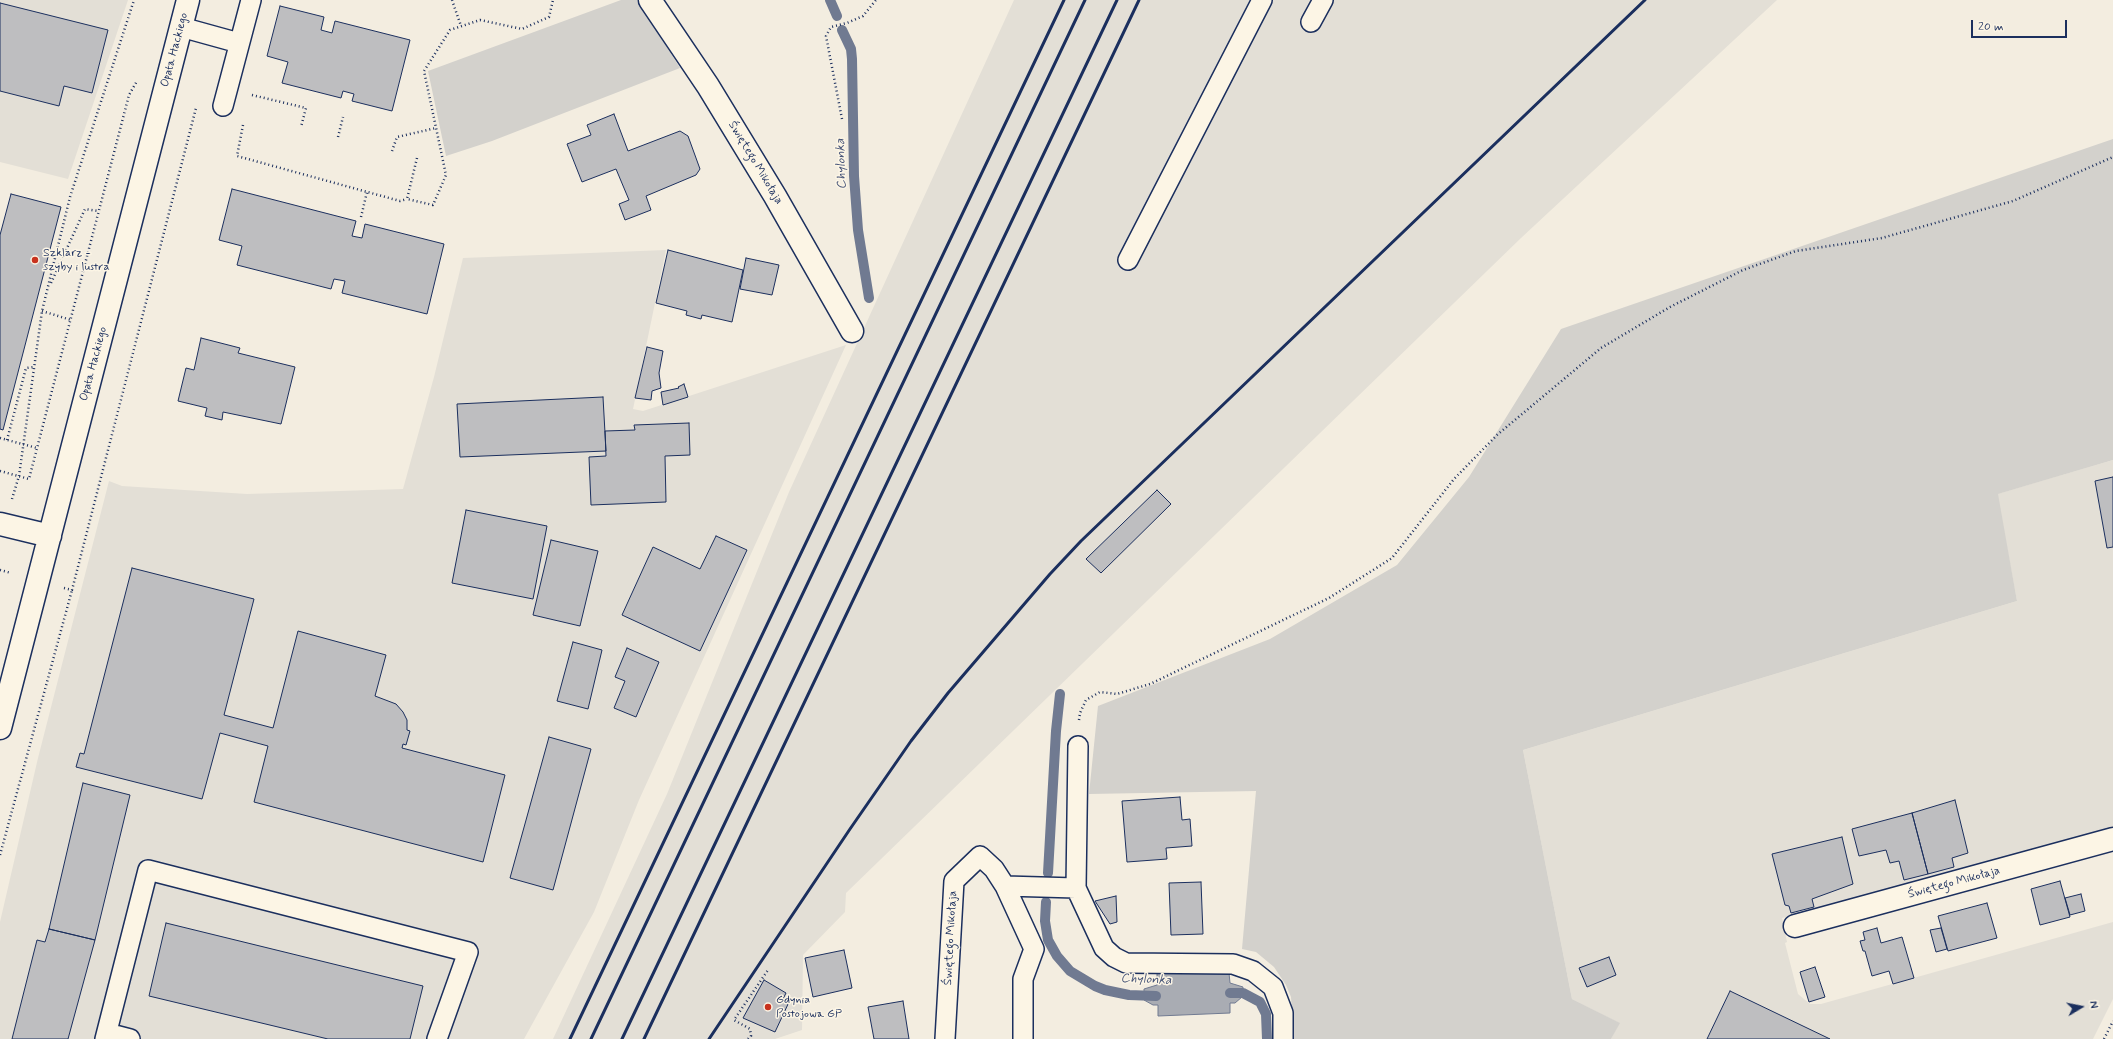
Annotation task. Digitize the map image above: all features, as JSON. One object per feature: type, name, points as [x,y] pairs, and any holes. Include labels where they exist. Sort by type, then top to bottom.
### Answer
[{"type":"street","name":"Opata Hackiego","points":[[0,728],[188,0]]},
{"type":"street","name":"Świętego Mikołaja","points":[[650,0],[708,86],[775,196],[852,331]]},
{"type":"street","points":[[0,524],[50,536]]},
{"type":"street","name":"Świętego Mikołaja","points":[[1796,926],[2113,839]]},
{"type":"lane","points":[[223,106],[250,0]]},
{"type":"lane","points":[[1128,260],[1262,0]]},
{"type":"lane","points":[[1311,22],[1322,0]]},
{"type":"lane","points":[[181,27],[239,43]]},
{"type":"lane","points":[[1078,746],[1076,888],[1104,948],[1114,957],[1126,963],[1233,964],[1253,971],[1272,987],[1283,1013],[1283,1039]]},
{"type":"lane","name":"Świętego Mikołaja","points":[[945,1039],[954,881],[980,856],[994,869],[1005,886],[1034,949],[1023,979],[1023,1039]]},
{"type":"lane","points":[[130,1039],[106,1036],[148,870],[468,952],[437,1039]]},
{"type":"lane","points":[[1005,886],[1076,888]]},
{"type":"path","points":[[18,476],[42,311],[70,197],[134,0]]},
{"type":"path","points":[[452,0],[461,26]]},
{"type":"path","points":[[244,119],[236,156],[400,201],[407,199],[433,205],[446,175],[424,71],[450,30],[480,20],[522,29],[549,17],[553,0]]},
{"type":"path","points":[[842,118],[826,36],[832,27],[847,23],[863,16],[876,0]]},
{"type":"path","points":[[0,472],[29,479],[129,95],[140,75]]},
{"type":"path","points":[[248,100],[249,95]]},
{"type":"path","points":[[280,102],[306,108],[301,127]]},
{"type":"path","points":[[0,855],[72,590],[197,105]]},
{"type":"path","points":[[338,137],[343,117]]},
{"type":"path","points":[[392,151],[397,137],[436,128]]},
{"type":"path","points":[[1078,746],[1080,713],[1086,700],[1100,692],[1117,694],[1150,684],[1329,598],[1392,558],[1454,479],[1498,435],[1601,348],[1670,307],[1743,270],[1796,251],[1882,238],[2013,201],[2113,157]]},
{"type":"path","points":[[407,199],[417,158]]},
{"type":"path","points":[[361,217],[367,192]]},
{"type":"path","points":[[48,289],[85,209],[98,212]]},
{"type":"path","points":[[42,311],[71,320]]},
{"type":"path","points":[[7,440],[26,368],[34,366]]},
{"type":"path","points":[[0,438],[37,448]]},
{"type":"path","points":[[0,570],[72,590]]},
{"type":"path","points":[[748,1039],[751,1036],[750,1029],[734,1020],[768,970]]},
{"type":"path","points":[[2104,1039],[2113,1021]]},
{"type":"shaded area","points":[[0,0],[128,0],[68,179],[0,162]]},
{"type":"shaded area","points":[[621,0],[637,0],[680,68],[492,141],[446,156],[428,71]]},
{"type":"shaded area","points":[[1014,0],[1777,0],[1521,238],[846,893],[845,912],[803,955],[802,1030],[775,1039],[553,1039],[667,794],[789,492]]},
{"type":"shaded area","points":[[2113,139],[2113,460],[1998,494],[2017,601],[1523,750],[1572,999],[1620,1023],[1611,1039],[1294,1039],[1291,997],[1286,985],[1274,967],[1256,952],[1242,949],[1256,791],[1089,794],[1098,706],[1270,639],[1397,565],[1469,477],[1561,329]]},
{"type":"shaded area","points":[[666,250],[633,409],[643,411],[846,345],[639,800],[594,912],[524,1039],[0,1039],[0,922],[38,758],[109,481],[122,486],[247,494],[403,489],[434,377],[463,258]]},
{"type":"shaded area","points":[[2113,460],[2113,828],[1782,918],[1787,942],[1785,943],[1798,994],[1810,1004],[1821,1004],[2113,922],[2113,999],[2093,1039],[1611,1039],[1619,1023],[1572,999],[1523,750],[2017,601],[1997,494]]},
{"type":"shaded area","points":[[1157,973],[1229,973],[1230,983],[1243,987],[1242,997],[1235,1003],[1230,1003],[1230,1013],[1158,1016],[1158,1005],[1153,1005],[1144,1000],[1144,989],[1157,985]]},
{"type":"building","points":[[0,3],[108,30],[92,93],[64,86],[59,106],[0,91]]},
{"type":"building","points":[[280,6],[324,17],[321,30],[332,33],[335,21],[410,40],[392,111],[352,101],[354,94],[343,91],[341,98],[282,83],[288,62],[267,56]]},
{"type":"building","points":[[614,114],[628,151],[680,131],[688,136],[700,169],[696,175],[646,196],[651,210],[625,220],[619,204],[629,200],[616,169],[582,182],[567,144],[591,135],[587,125]]},
{"type":"building","points":[[232,189],[356,221],[352,236],[362,238],[365,224],[444,244],[427,314],[342,293],[345,281],[334,279],[331,289],[237,265],[242,246],[219,240]]},
{"type":"building","points":[[11,194],[61,207],[3,430],[0,429],[0,235]]},
{"type":"building","points":[[668,250],[743,270],[732,322],[702,315],[701,319],[686,315],[687,311],[656,303]]},
{"type":"building","points":[[746,258],[779,265],[772,295],[740,289]]},
{"type":"building","points":[[201,338],[240,348],[238,353],[295,367],[281,424],[223,412],[222,420],[205,416],[207,408],[178,401],[186,368],[194,370]]},
{"type":"building","points":[[647,347],[663,351],[659,373],[661,388],[652,391],[651,400],[635,398]]},
{"type":"building","points":[[684,384],[688,397],[663,405],[661,392],[679,388],[678,387]]},
{"type":"building","points":[[603,397],[606,451],[460,457],[457,404]]},
{"type":"building","points":[[689,423],[690,455],[665,456],[666,502],[591,505],[589,457],[606,456],[605,431],[635,430],[634,425]]},
{"type":"building","points":[[2113,477],[2113,547],[2107,548],[2095,481]]},
{"type":"building","points":[[1157,490],[1171,504],[1101,573],[1086,559]]},
{"type":"building","points":[[466,510],[547,526],[533,599],[452,583]]},
{"type":"building","points":[[716,536],[747,550],[700,651],[622,615],[653,547],[700,569]]},
{"type":"building","points":[[551,540],[598,551],[580,626],[533,615]]},
{"type":"building","points":[[132,568],[254,599],[224,715],[273,728],[298,631],[386,655],[375,696],[396,704],[403,712],[407,720],[407,730],[410,731],[406,745],[403,744],[402,748],[505,775],[483,862],[254,802],[268,746],[220,733],[202,799],[76,767],[80,753],[84,754]]},
{"type":"building","points":[[573,642],[602,650],[588,709],[557,701]]},
{"type":"building","points":[[627,648],[659,662],[636,717],[614,708],[625,681],[615,677]]},
{"type":"building","points":[[549,737],[591,749],[553,890],[510,878]]},
{"type":"building","points":[[83,783],[130,795],[95,940],[49,929]]},
{"type":"building","points":[[1180,797],[1182,820],[1190,819],[1192,846],[1166,848],[1167,859],[1127,862],[1122,801]]},
{"type":"building","points":[[1955,800],[1968,853],[1952,858],[1954,867],[1928,874],[1912,813]]},
{"type":"building","points":[[1912,813],[1928,874],[1904,880],[1899,861],[1890,863],[1886,850],[1859,856],[1852,829]]},
{"type":"building","points":[[1842,837],[1853,884],[1812,899],[1814,907],[1791,913],[1789,906],[1785,905],[1772,854]]},
{"type":"building","points":[[2060,881],[2070,917],[2040,925],[2031,889]]},
{"type":"building","points":[[1201,882],[1203,934],[1171,935],[1169,883]]},
{"type":"building","points":[[2081,894],[2085,911],[2070,915],[2065,898]]},
{"type":"building","points":[[1116,896],[1117,922],[1110,924],[1095,901]]},
{"type":"building","points":[[1987,903],[1997,938],[1948,951],[1938,916]]},
{"type":"building","points":[[166,923],[423,986],[410,1039],[328,1039],[149,996]]},
{"type":"building","points":[[1877,928],[1881,943],[1902,937],[1914,978],[1893,984],[1889,971],[1872,976],[1865,951],[1863,951],[1860,941],[1865,940],[1863,932]]},
{"type":"building","points":[[1941,928],[1947,949],[1936,952],[1930,930]]},
{"type":"building","points":[[49,929],[95,940],[68,1039],[12,1039],[37,940],[45,942]]},
{"type":"building","points":[[844,950],[852,988],[813,997],[805,958]]},
{"type":"building","points":[[1609,957],[1616,975],[1587,987],[1579,968]]},
{"type":"building","points":[[1815,967],[1825,997],[1809,1002],[1800,972]]},
{"type":"building","name":"Gdynia Postojowa GP","points":[[764,980],[786,993],[783,999],[789,1002],[775,1032],[743,1018]]},
{"type":"building","points":[[1730,991],[1830,1039],[1707,1039]]},
{"type":"building","points":[[903,1001],[909,1039],[874,1039],[868,1007]]},
{"type":"waterway","name":"Chylonka","points":[[830,0],[837,16]]},
{"type":"waterway","name":"Chylonka","points":[[842,30],[851,49],[854,176],[858,230],[869,298]]},
{"type":"waterway","name":"Chylonka","points":[[1048,873],[1056,731],[1060,694]]},
{"type":"waterway","name":"Chylonka","points":[[1046,902],[1045,921],[1048,940],[1057,956],[1070,971],[1095,986],[1105,990],[1129,995],[1156,996]]},
{"type":"waterway","name":"Chylonka","points":[[1230,993],[1243,993],[1260,1002],[1266,1014],[1267,1039]]},
{"type":"railway","points":[[570,1039],[1064,0]]},
{"type":"railway","points":[[591,1039],[1085,0]]},
{"type":"railway","points":[[622,1039],[1117,0]]},
{"type":"railway","points":[[644,1039],[1139,0]]},
{"type":"railway","points":[[709,1039],[911,741],[948,693],[1050,574],[1081,541],[1645,0]]},
{"type":"place","name":"Szklarz - szyby i lustra","points":[[35,260]]},
{"type":"place","name":"Gdynia Postojowa GP","points":[[768,1007]]}]
